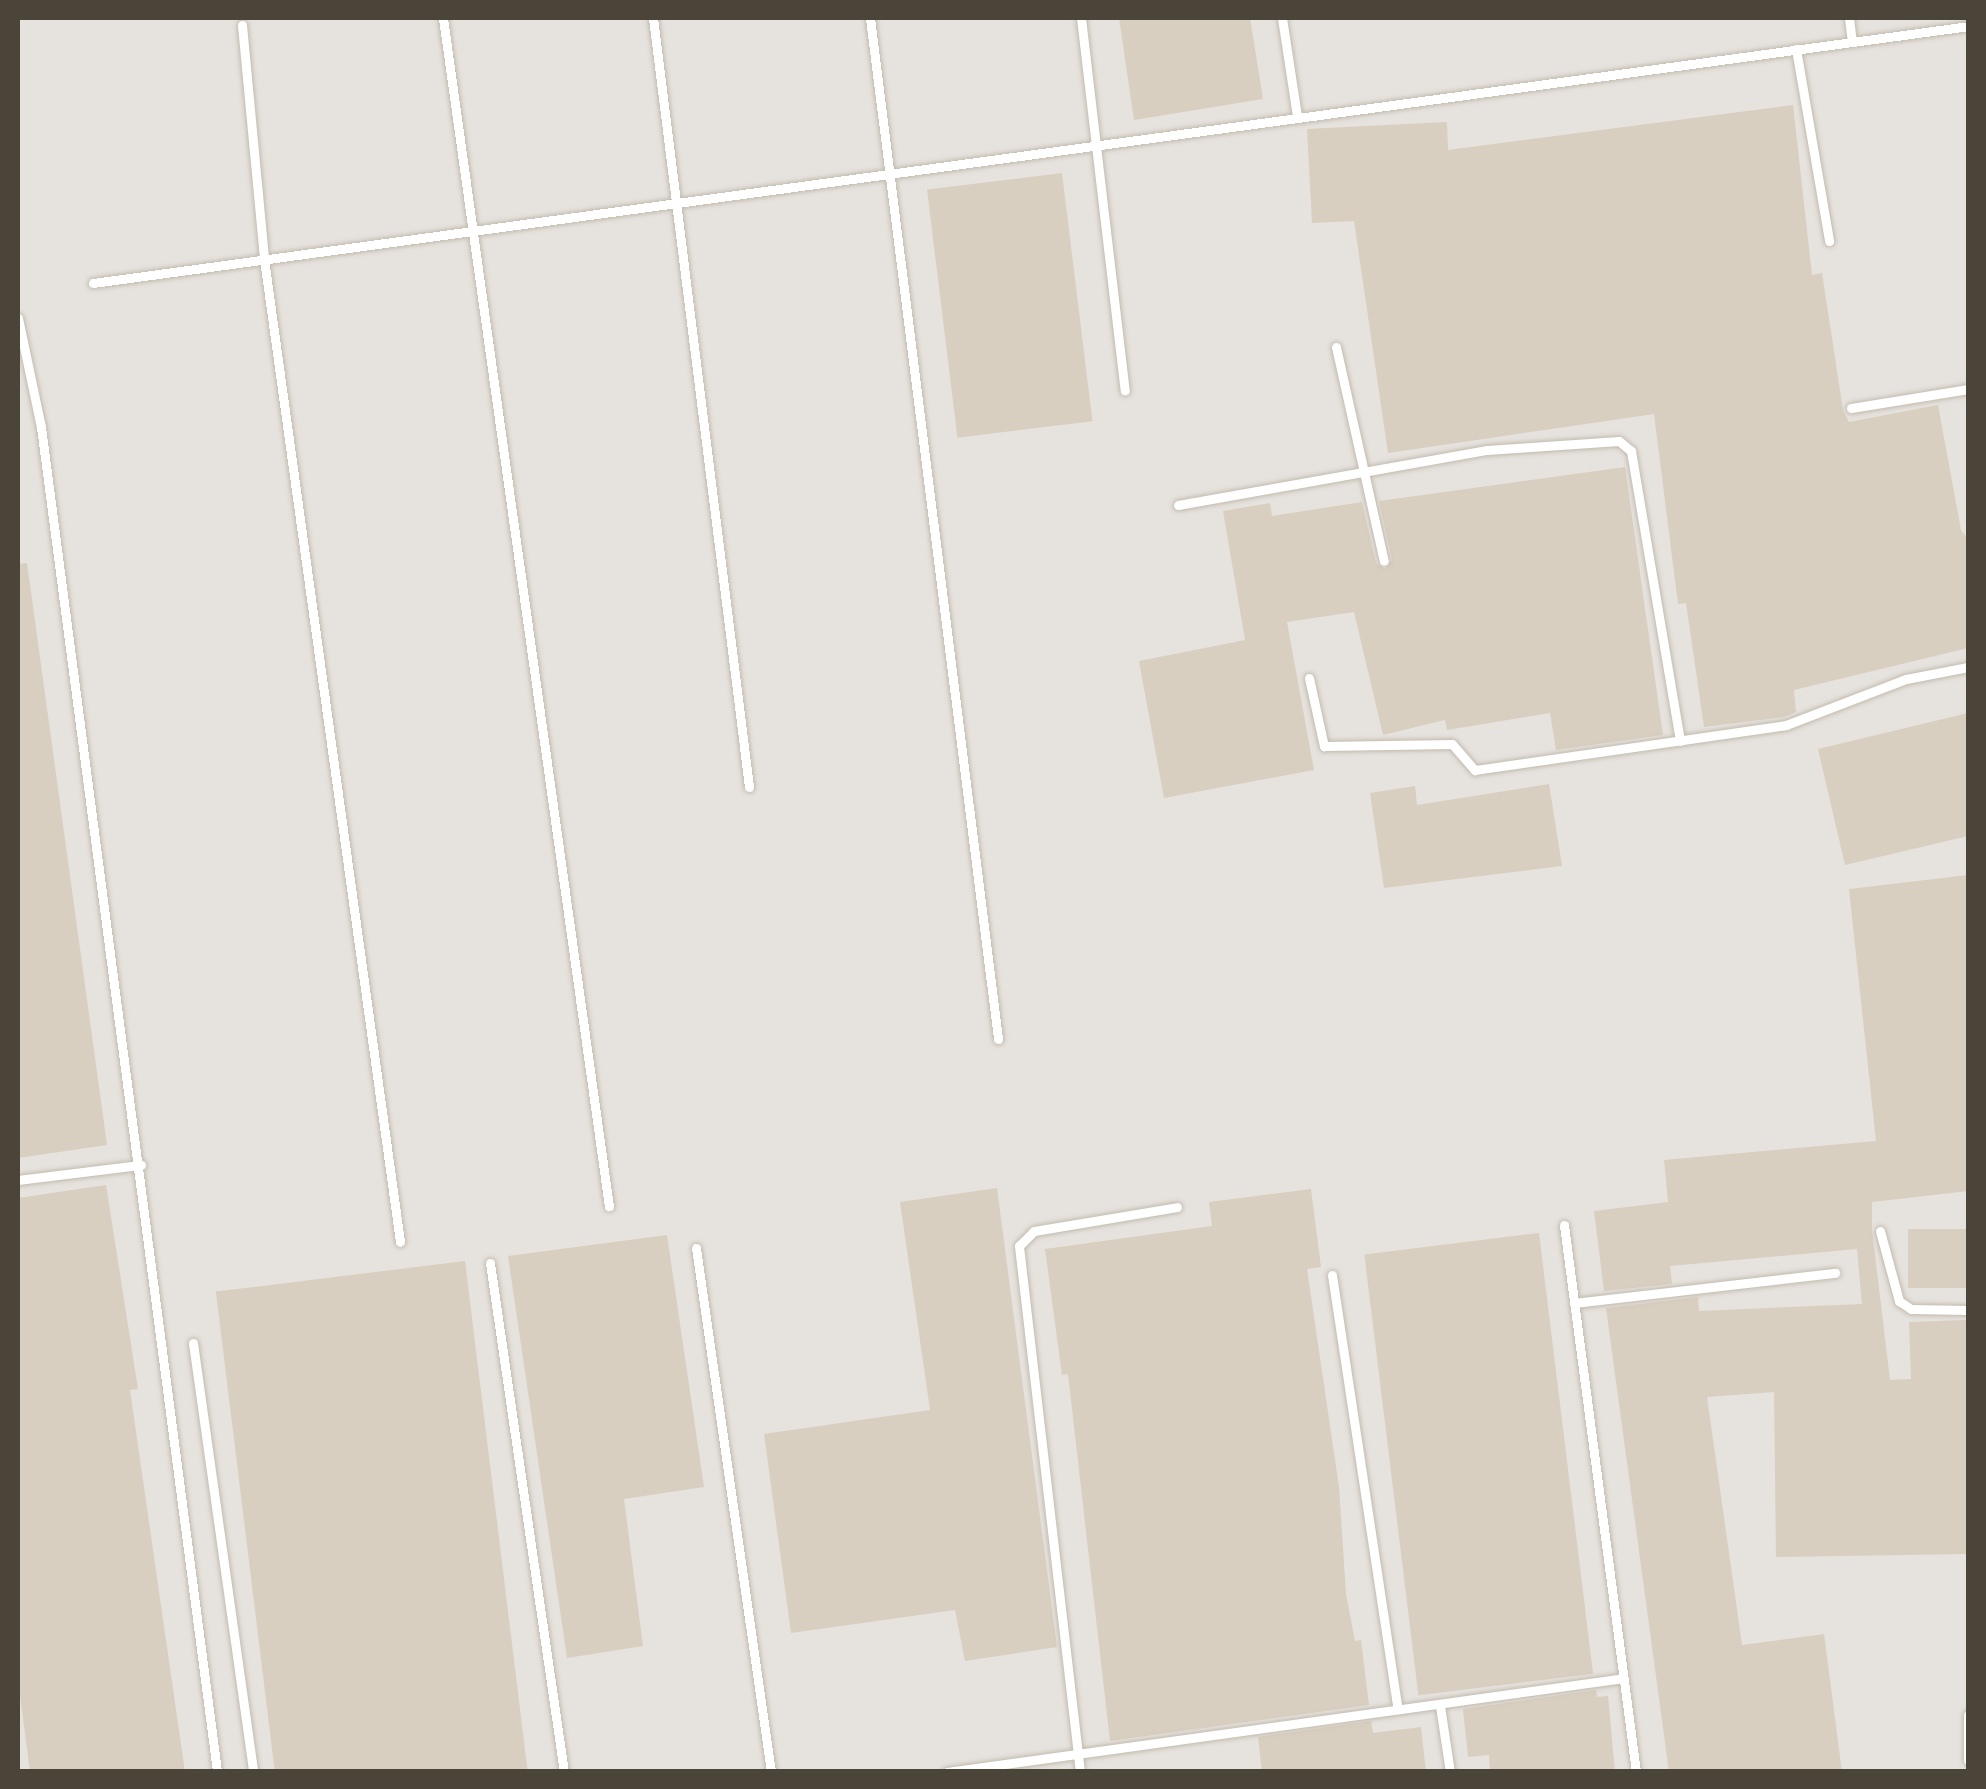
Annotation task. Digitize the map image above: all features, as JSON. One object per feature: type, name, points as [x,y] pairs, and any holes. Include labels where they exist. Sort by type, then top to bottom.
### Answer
[{"type":"lane","points":[[443,18],[609,1206]]},
{"type":"lane","points":[[653,18],[748,787]]},
{"type":"lane","points":[[870,18],[894,172],[998,1039]]},
{"type":"lane","points":[[1081,18],[1101,146],[1125,390]]},
{"type":"lane","points":[[1282,18],[1296,116]]},
{"type":"lane","points":[[1849,18],[1852,42]]},
{"type":"lane","points":[[242,25],[264,259],[400,1242]]},
{"type":"lane","points":[[93,283],[1968,26]]},
{"type":"lane","points":[[1796,49],[1830,241]]},
{"type":"lane","points":[[18,318],[41,427],[141,1164],[217,1772]]},
{"type":"lane","points":[[1336,347],[1384,561]]},
{"type":"lane","points":[[1851,408],[1968,389]]},
{"type":"lane","points":[[1178,505],[1487,450],[1619,441],[1631,450],[1680,741]]},
{"type":"lane","points":[[1309,678],[1324,746],[1452,744],[1475,770],[1786,725],[1906,679],[1968,667]]},
{"type":"lane","points":[[18,1180],[141,1164]]},
{"type":"lane","points":[[1080,1772],[1018,1246],[1034,1231],[1178,1207]]},
{"type":"lane","points":[[1564,1225],[1636,1772]]},
{"type":"lane","points":[[1880,1231],[1899,1301],[1911,1309],[1968,1310]]},
{"type":"lane","points":[[696,1248],[772,1772]]},
{"type":"lane","points":[[490,1263],[564,1772]]},
{"type":"lane","points":[[1574,1303],[1835,1273]]},
{"type":"lane","points":[[1332,1275],[1398,1709]]},
{"type":"lane","points":[[193,1343],[253,1772]]},
{"type":"lane","points":[[947,1772],[1624,1678]]},
{"type":"lane","points":[[1440,1706],[1450,1772]]},
{"type":"lane","points":[[1968,1715],[1968,1760]]},
{"type":"shaded area","points":[[18,18],[1968,18],[1968,1771],[18,1771]]},
{"type":"building","points":[[1119,18],[1250,18],[1263,99],[1134,120]]},
{"type":"building","points":[[1793,105],[1812,275],[1822,273],[1843,410],[1849,422],[1938,405],[1961,530],[1968,539],[1968,648],[1794,690],[1796,712],[1784,717],[1704,727],[1686,603],[1678,604],[1654,414],[1388,453],[1354,221],[1312,223],[1307,129],[1447,122],[1448,150]]},
{"type":"building","points":[[1062,173],[1092,421],[957,438],[927,190]]},
{"type":"building","points":[[1625,467],[1663,735],[1556,750],[1550,713],[1447,730],[1445,720],[1383,735],[1354,612],[1287,622],[1314,770],[1164,798],[1139,661],[1245,640],[1223,511],[1270,503],[1272,516],[1362,502],[1376,563],[1385,569],[1392,560],[1379,501]]},
{"type":"building","points":[[27,563],[107,1145],[18,1158],[18,564]]},
{"type":"building","points":[[1968,713],[1968,836],[1845,865],[1818,749]]},
{"type":"building","points":[[1549,784],[1562,866],[1384,888],[1370,793],[1415,786],[1417,805]]},
{"type":"building","points":[[1968,875],[1968,1191],[1872,1202],[1872,1230],[1890,1380],[1911,1379],[1909,1322],[1968,1320],[1968,1554],[1776,1557],[1774,1392],[1707,1397],[1742,1645],[1824,1634],[1842,1772],[1669,1772],[1606,1308],[1698,1297],[1699,1311],[1862,1304],[1857,1249],[1670,1266],[1672,1284],[1604,1291],[1594,1211],[1668,1202],[1664,1160],[1876,1141],[1849,889]]},
{"type":"building","points":[[106,1185],[138,1389],[130,1390],[185,1772],[30,1772],[18,1680],[18,1198]]},
{"type":"building","points":[[997,1188],[1057,1647],[965,1661],[955,1610],[791,1633],[764,1434],[930,1410],[900,1202]]},
{"type":"building","points":[[1311,1189],[1321,1267],[1307,1269],[1339,1487],[1346,1594],[1355,1641],[1361,1640],[1369,1705],[1110,1741],[1068,1374],[1062,1375],[1045,1249],[1212,1226],[1209,1202]]},
{"type":"building","points":[[1908,1229],[1968,1229],[1968,1288],[1908,1288]]},
{"type":"building","points":[[1539,1233],[1593,1674],[1418,1695],[1364,1254]]},
{"type":"building","points":[[667,1235],[704,1487],[624,1499],[643,1646],[567,1658],[508,1256]]},
{"type":"building","points":[[465,1261],[528,1772],[275,1772],[216,1292]]},
{"type":"building","points":[[1596,1690],[1597,1697],[1608,1696],[1615,1772],[1490,1772],[1489,1755],[1468,1757],[1463,1709]]},
{"type":"building","points":[[1371,1721],[1373,1733],[1421,1727],[1426,1772],[1262,1772],[1258,1737]]}]
